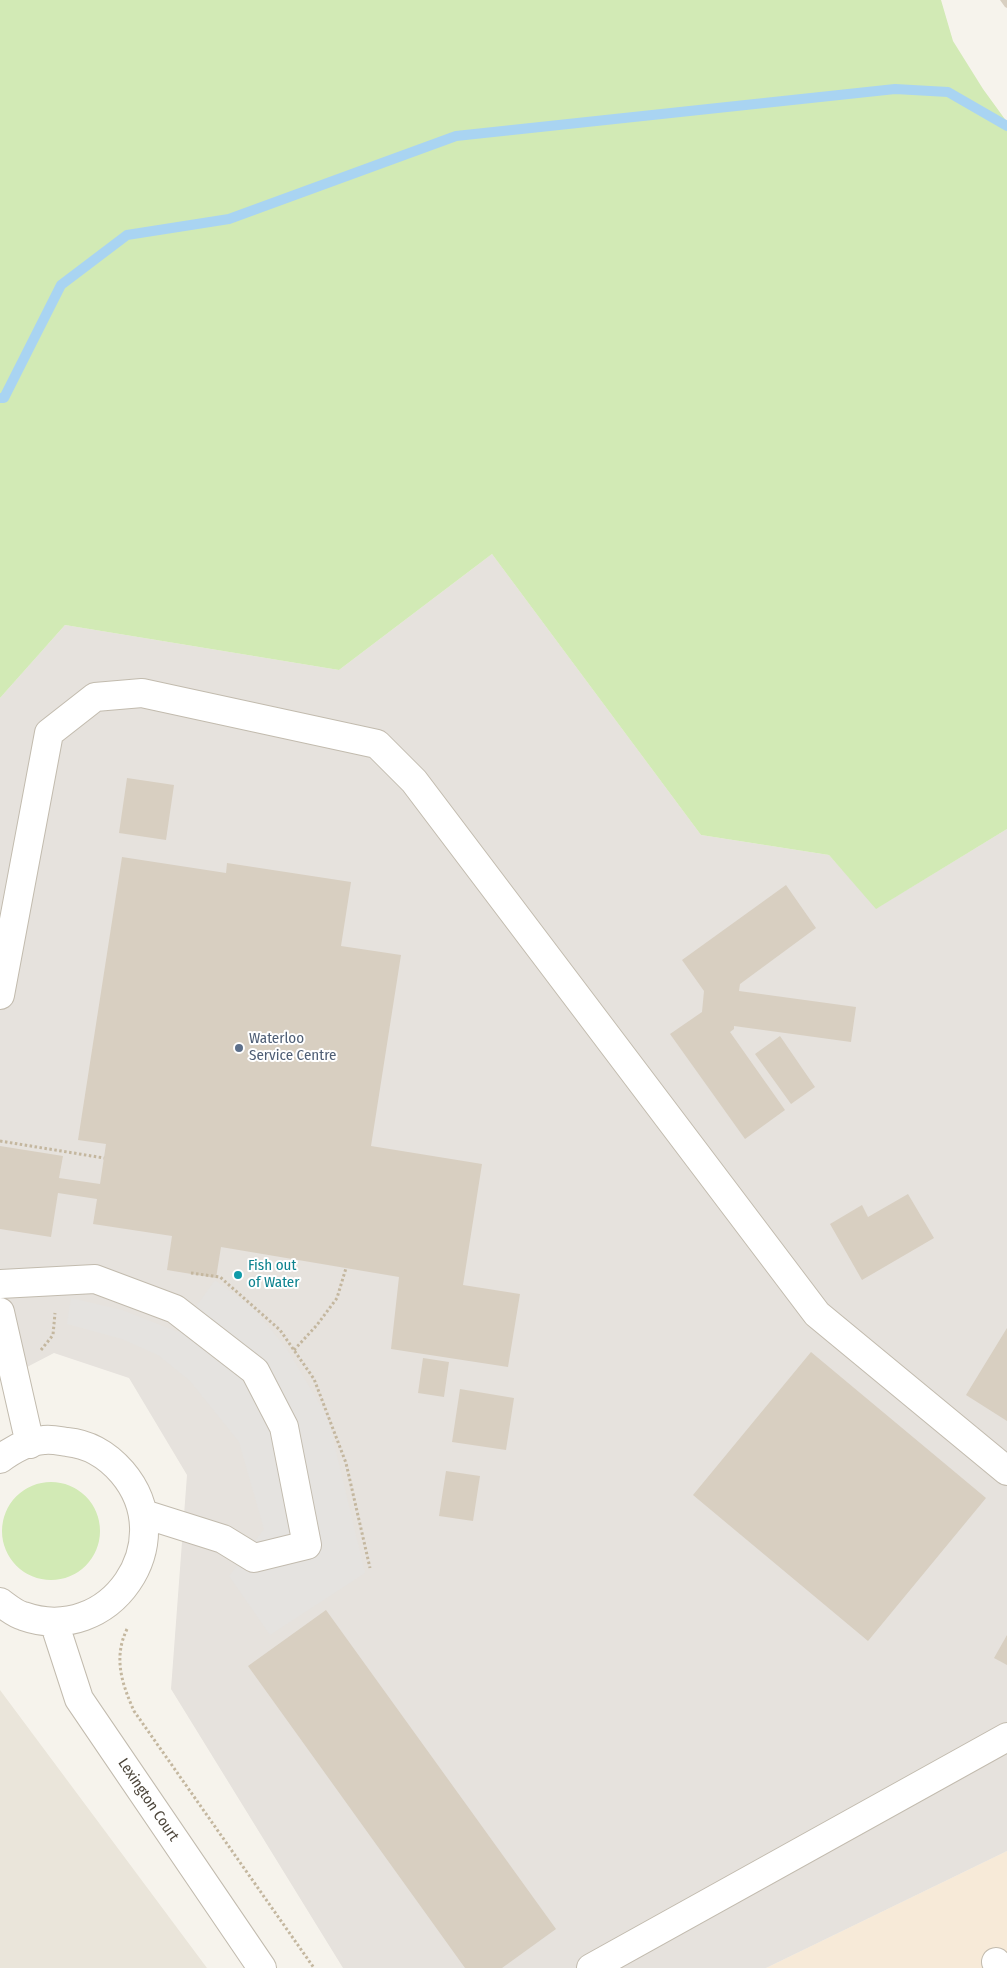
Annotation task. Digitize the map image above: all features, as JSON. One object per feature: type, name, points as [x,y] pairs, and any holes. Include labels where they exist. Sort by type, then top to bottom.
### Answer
[{"type":"street","points":[[0,995],[49,733],[95,697],[142,693],[377,744],[414,780],[817,1314],[1007,1471]]},
{"type":"street","points":[[0,1284],[95,1279],[176,1309],[255,1371],[284,1427],[307,1545],[254,1558],[223,1539],[144,1514]]},
{"type":"street","points":[[0,1312],[30,1444]]},
{"type":"street","points":[[0,1459],[12,1450],[44,1440],[79,1443],[110,1458],[133,1484],[144,1514],[144,1546],[133,1576],[113,1600],[85,1616],[54,1622],[22,1616],[0,1602]]},
{"type":"street","name":"Lexington Court","points":[[54,1622],[79,1699],[262,1968]]},
{"type":"street","points":[[590,1968],[1007,1737]]},
{"type":"path","points":[[0,1141],[104,1158]]},
{"type":"path","points":[[294,1350],[317,1325],[337,1298],[346,1268]]},
{"type":"path","points":[[40,1352],[53,1335],[55,1310]]},
{"type":"path","points":[[129,1626],[125,1634],[120,1661],[123,1686],[134,1711],[314,1968]]},
{"type":"shaded area","points":[[492,554],[701,835],[829,855],[877,908],[1007,829],[1007,1851],[766,1968],[343,1968],[171,1689],[187,1475],[129,1378],[54,1353],[0,1381],[0,698],[65,625],[339,670]]},
{"type":"shaded area","points":[[215,1280],[254,1309],[287,1349],[328,1418],[365,1573],[270,1635],[229,1576],[264,1529],[239,1442],[190,1381],[158,1355],[122,1339],[67,1324],[71,1298],[122,1310],[178,1332]]},
{"type":"shaded area","points":[[0,1690],[207,1968],[0,1968]]},
{"type":"shaded area","points":[[1007,1851],[1007,1968],[766,1968]]},
{"type":"green space","points":[[0,0],[941,0],[953,41],[983,89],[1007,122],[1007,829],[876,909],[829,855],[701,835],[492,554],[339,670],[65,625],[0,698]]},
{"type":"green space","points":[[51,1482],[70,1486],[85,1497],[96,1512],[100,1531],[96,1550],[85,1565],[70,1576],[51,1580],[32,1576],[17,1565],[6,1550],[2,1531],[6,1512],[17,1497],[32,1486]]},
{"type":"building","points":[[1000,0],[1007,0],[1007,8],[1005,7]]},
{"type":"building","points":[[127,778],[174,785],[166,840],[119,833]]},
{"type":"building","name":"Waterloo Service Centre","points":[[122,857],[226,873],[227,863],[351,882],[341,946],[401,955],[371,1146],[482,1164],[463,1285],[520,1294],[508,1367],[391,1349],[399,1277],[221,1247],[216,1278],[167,1270],[172,1236],[93,1224],[97,1199],[58,1193],[51,1237],[0,1229],[0,1146],[63,1156],[59,1178],[100,1184],[106,1144],[78,1140]]},
{"type":"building","points":[[786,885],[816,928],[740,984],[739,991],[856,1007],[851,1042],[734,1026],[734,1029],[730,1032],[785,1110],[745,1139],[670,1034],[702,1012],[704,991],[682,960]]},
{"type":"building","points":[[780,1036],[815,1087],[791,1104],[755,1054]]},
{"type":"building","points":[[908,1194],[934,1238],[862,1280],[830,1224],[862,1205],[868,1217]]},
{"type":"building","points":[[1007,1328],[1007,1421],[966,1395]]},
{"type":"building","points":[[811,1352],[986,1498],[868,1641],[693,1495]]},
{"type":"building","points":[[423,1358],[449,1362],[444,1397],[418,1393]]},
{"type":"building","points":[[460,1389],[514,1398],[506,1450],[452,1442]]},
{"type":"building","points":[[446,1471],[480,1476],[473,1521],[439,1516]]},
{"type":"building","points":[[326,1610],[556,1929],[502,1968],[465,1968],[248,1666]]},
{"type":"building","points":[[1007,1635],[1007,1665],[994,1658]]},
{"type":"waterway","points":[[0,398],[4,398],[61,285],[127,235],[229,219],[456,136],[895,89],[948,92],[1007,126]]},
{"type":"place","name":"Waterloo Service Centre","points":[[239,1048]]},
{"type":"place","name":"Fish out of Water","points":[[238,1275]]}]
